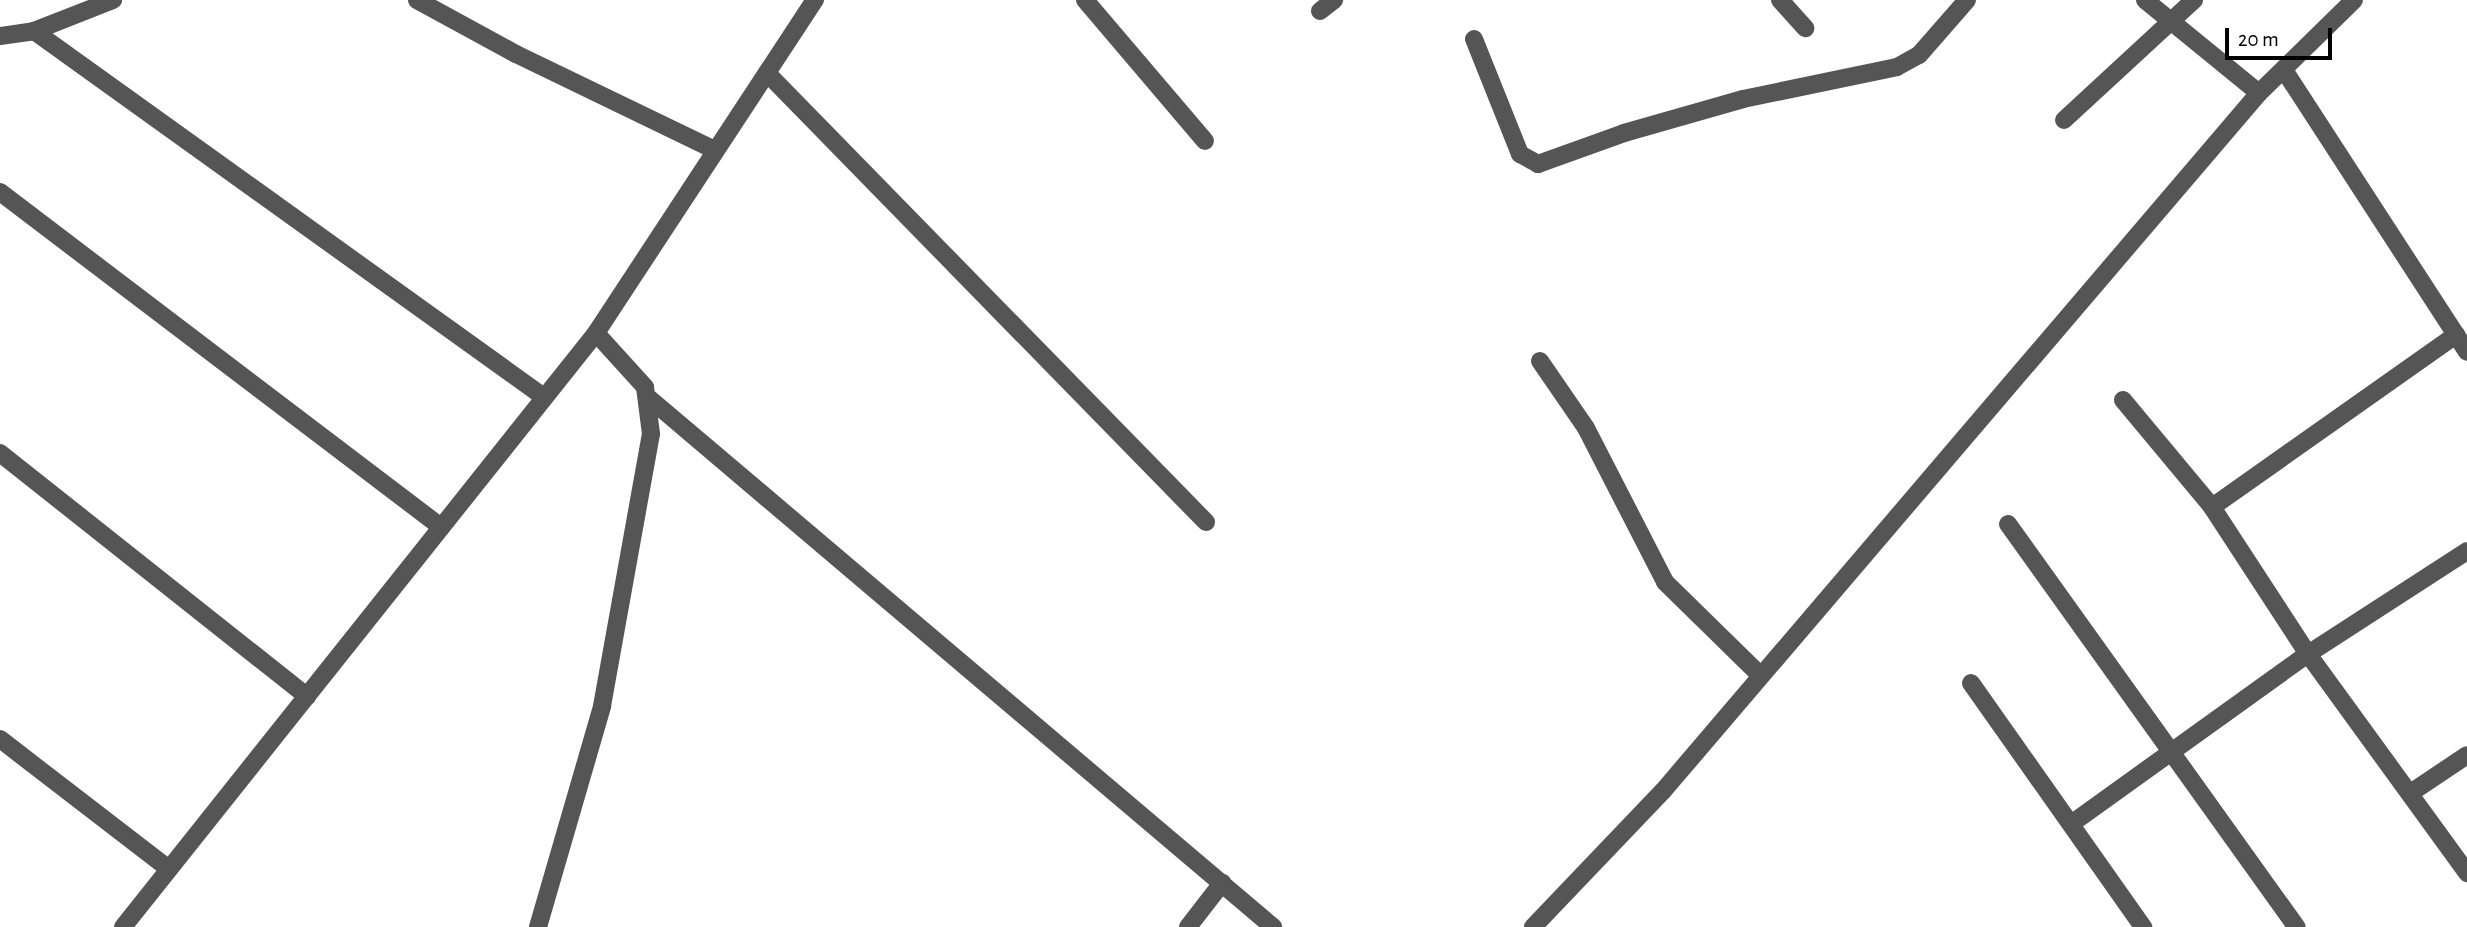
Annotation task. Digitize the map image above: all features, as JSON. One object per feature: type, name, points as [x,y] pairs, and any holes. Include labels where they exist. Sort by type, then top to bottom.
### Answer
[{"type":"street","points":[[0,36],[34,31],[113,0]]},
{"type":"street","points":[[417,0],[516,54],[715,150]]},
{"type":"street","points":[[123,927],[596,332],[816,0]]},
{"type":"street","points":[[1085,0],[1205,141]]},
{"type":"street","points":[[1320,11],[1334,0]]},
{"type":"street","points":[[1780,0],[1805,27]]},
{"type":"street","points":[[1474,39],[1520,154],[1538,164],[1624,133],[1743,99],[1897,67],[1919,55],[1967,0]]},
{"type":"street","points":[[2146,0],[2259,93]]},
{"type":"street","points":[[2064,120],[2194,0]]},
{"type":"street","points":[[1533,927],[1663,791],[2259,93],[2354,0]]},
{"type":"street","points":[[34,31],[544,397]]},
{"type":"street","points":[[2284,70],[2467,352]]},
{"type":"street","points":[[766,74],[1206,522]]},
{"type":"street","points":[[0,192],[441,527]]},
{"type":"street","points":[[538,927],[602,706],[651,434],[650,399],[645,387],[596,332]]},
{"type":"street","points":[[2212,507],[2456,335]]},
{"type":"street","points":[[1540,361],[1586,428],[1665,582],[1761,676]]},
{"type":"street","points":[[650,399],[1273,927]]},
{"type":"street","points":[[2123,400],[2212,507],[2308,653],[2412,792],[2467,873]]},
{"type":"street","points":[[0,453],[307,696]]},
{"type":"street","points":[[2008,524],[2297,927]]},
{"type":"street","points":[[2071,824],[2308,653],[2467,551]]},
{"type":"street","points":[[1971,683],[2071,824],[2137,925]]},
{"type":"street","points":[[0,739],[169,869]]},
{"type":"street","points":[[2412,792],[2467,755]]},
{"type":"street","points":[[1188,927],[1222,883]]}]
